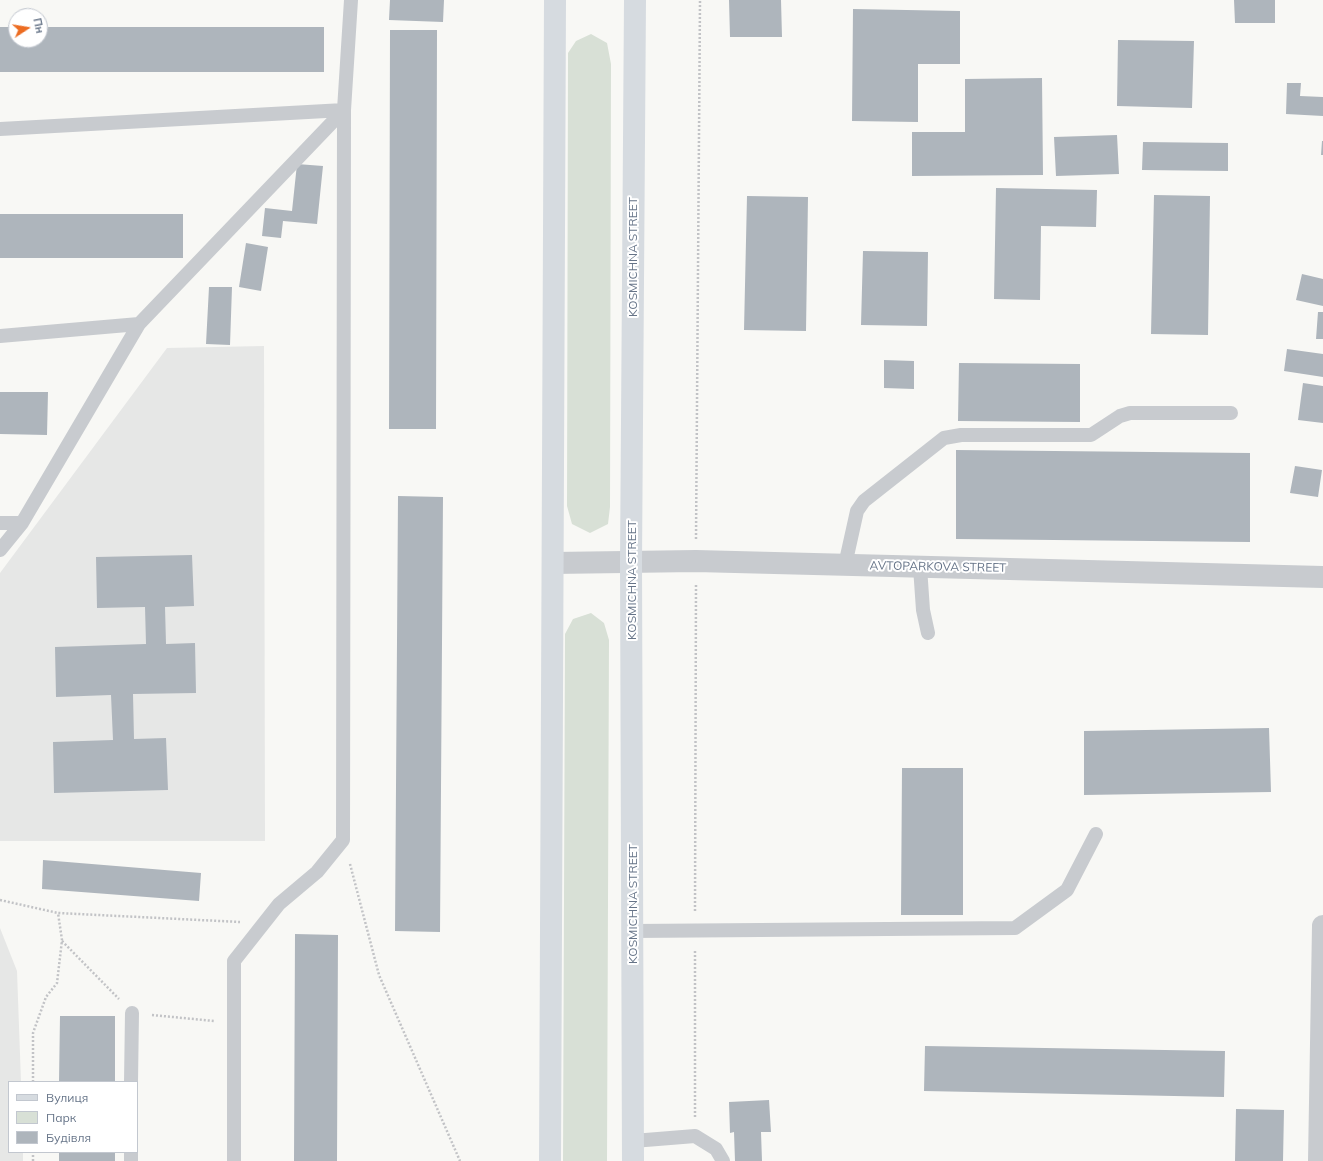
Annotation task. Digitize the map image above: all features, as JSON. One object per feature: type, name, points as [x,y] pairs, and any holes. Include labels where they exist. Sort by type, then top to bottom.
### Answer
[{"type":"main road","points":[[550,1161],[555,0]]},
{"type":"main road","name":"KOSMICHNA STREET","points":[[633,1151],[631,562],[635,0]]},
{"type":"street","name":"AVTOPARKOVA STREET","points":[[553,563],[696,561],[1323,577]]},
{"type":"street","points":[[1319,1161],[1323,926]]},
{"type":"lane","points":[[234,1161],[234,961],[280,904],[317,872],[343,840],[344,110],[351,0]]},
{"type":"lane","points":[[0,129],[344,110]]},
{"type":"lane","points":[[0,550],[22,523],[139,324],[344,110]]},
{"type":"lane","points":[[0,336],[139,324]]},
{"type":"lane","points":[[845,565],[857,511],[864,500],[944,438],[961,435],[1086,435],[1091,434],[1120,416],[1130,413],[1231,412]]},
{"type":"lane","points":[[0,523],[22,523]]},
{"type":"lane","points":[[920,567],[923,610],[928,633]]},
{"type":"lane","points":[[633,931],[1015,928],[1067,890],[1096,834]]},
{"type":"lane","points":[[131,1081],[132,1013]]},
{"type":"lane","points":[[633,1151],[694,1136],[716,1149],[723,1161]]},
{"type":"path","points":[[694,1136],[700,0]]},
{"type":"path","points":[[343,840],[379,975],[460,1161]]},
{"type":"path","points":[[0,900],[58,913],[264,923]]},
{"type":"path","points":[[33,1081],[33,1033],[46,997],[57,983],[62,940],[58,913]]},
{"type":"path","points":[[62,940],[132,1013],[234,1023]]},
{"type":"shaded area","points":[[264,346],[265,841],[0,841],[0,573],[167,348]]},
{"type":"shaded area","points":[[0,928],[17,971],[21,1081],[8,1081],[8,1153],[23,1153],[23,1161],[0,1161]]},
{"type":"green space","points":[[591,34],[607,43],[611,64],[610,507],[608,524],[590,533],[572,524],[567,506],[568,53],[576,41]]},
{"type":"green space","points":[[591,613],[604,623],[609,640],[607,1161],[563,1161],[565,634],[573,619]]},
{"type":"building","points":[[390,0],[444,0],[443,22],[389,20]]},
{"type":"building","points":[[729,0],[781,0],[782,37],[730,37]]},
{"type":"building","points":[[1234,0],[1275,0],[1275,23],[1235,23]]},
{"type":"building","points":[[853,9],[960,11],[960,64],[918,64],[918,122],[852,121]]},
{"type":"building","points":[[0,27],[8,27],[8,48],[48,48],[48,27],[324,27],[324,72],[0,72]]},
{"type":"building","points":[[390,30],[437,30],[436,429],[389,429]]},
{"type":"building","points":[[1118,40],[1194,41],[1192,108],[1117,106]]},
{"type":"building","points":[[1042,78],[1043,175],[912,176],[912,132],[965,132],[965,79]]},
{"type":"building","points":[[1287,83],[1301,83],[1300,96],[1323,97],[1323,116],[1286,114]]},
{"type":"building","points":[[1117,135],[1119,174],[1056,176],[1054,137]]},
{"type":"building","points":[[1322,141],[1323,155],[1321,155]]},
{"type":"building","points":[[1143,142],[1228,143],[1228,171],[1142,170]]},
{"type":"building","points":[[297,164],[323,166],[317,224],[283,221],[281,238],[262,236],[265,208],[292,211]]},
{"type":"building","points":[[996,188],[1097,190],[1096,227],[1041,226],[1040,300],[994,299]]},
{"type":"building","points":[[1154,195],[1210,196],[1208,335],[1151,334]]},
{"type":"building","points":[[747,196],[808,197],[806,331],[744,330]]},
{"type":"building","points":[[0,214],[183,214],[183,258],[0,258]]},
{"type":"building","points":[[246,243],[268,247],[261,291],[239,287]]},
{"type":"building","points":[[863,251],[928,252],[927,326],[861,325]]},
{"type":"building","points":[[1302,274],[1323,279],[1323,306],[1296,300]]},
{"type":"building","points":[[209,287],[232,287],[230,345],[206,344]]},
{"type":"building","points":[[1318,312],[1323,312],[1323,339],[1316,339]]},
{"type":"building","points":[[1287,349],[1323,354],[1323,377],[1284,371]]},
{"type":"building","points":[[884,360],[914,361],[914,389],[884,388]]},
{"type":"building","points":[[959,363],[1080,364],[1080,422],[958,421]]},
{"type":"building","points":[[1303,383],[1323,386],[1323,423],[1298,420]]},
{"type":"building","points":[[0,392],[48,392],[47,435],[0,434]]},
{"type":"building","points":[[956,450],[1250,453],[1250,542],[956,539]]},
{"type":"building","points":[[1295,466],[1322,470],[1318,497],[1290,493]]},
{"type":"building","points":[[398,496],[443,497],[440,932],[395,931]]},
{"type":"building","points":[[192,555],[194,606],[165,607],[166,644],[195,643],[196,693],[133,694],[134,739],[166,738],[168,790],[54,793],[53,742],[113,740],[111,695],[56,697],[55,647],[146,644],[145,607],[97,608],[96,557]]},
{"type":"building","points":[[1269,728],[1271,792],[1084,795],[1084,731]]},
{"type":"building","points":[[902,768],[963,768],[963,915],[901,915]]},
{"type":"building","points":[[43,860],[201,873],[199,901],[42,889]]},
{"type":"building","points":[[295,934],[338,935],[337,1161],[294,1161]]},
{"type":"building","points":[[60,1016],[115,1016],[115,1081],[59,1081]]},
{"type":"building","points":[[925,1046],[1225,1051],[1224,1097],[924,1091]]},
{"type":"building","points":[[769,1100],[771,1132],[761,1132],[762,1161],[735,1161],[734,1132],[730,1133],[729,1102]]},
{"type":"building","points":[[1236,1109],[1284,1110],[1283,1161],[1235,1161]]},
{"type":"building","points":[[59,1153],[115,1153],[115,1161],[59,1161]]}]
